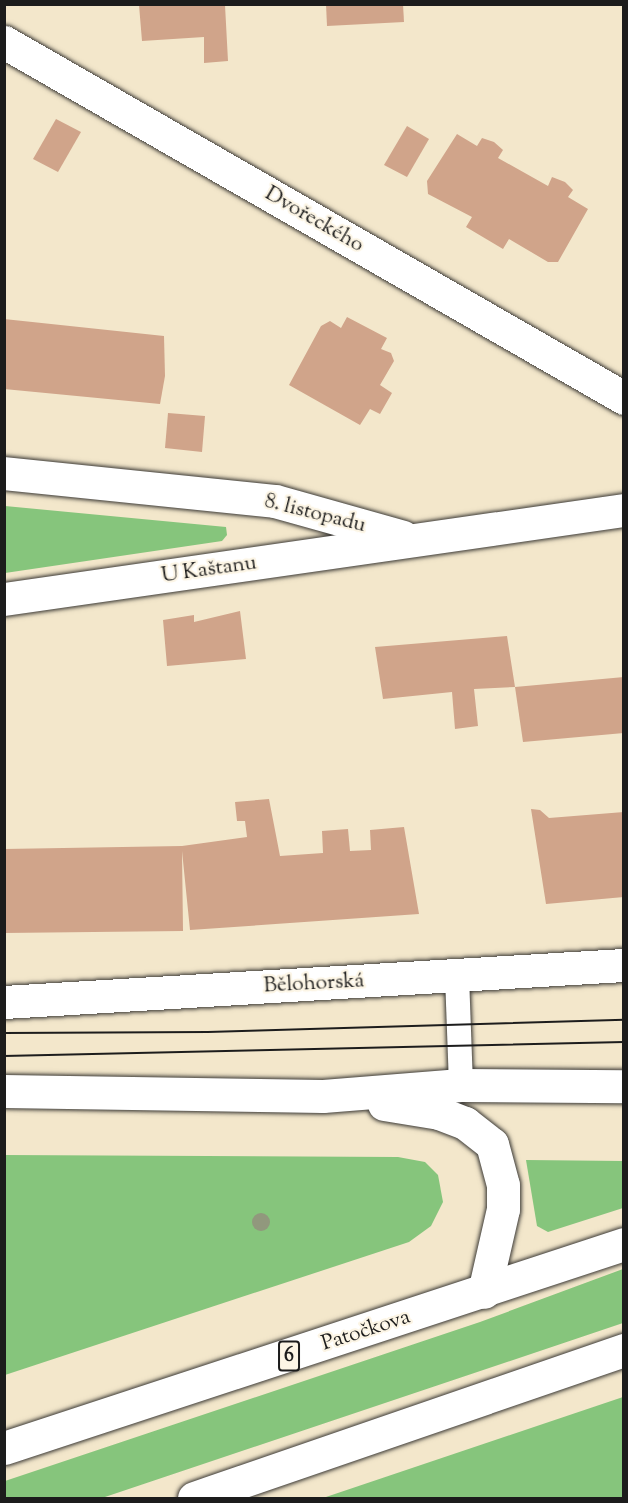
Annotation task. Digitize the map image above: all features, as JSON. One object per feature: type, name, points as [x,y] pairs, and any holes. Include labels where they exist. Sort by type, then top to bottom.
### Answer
[{"type":"street","name":"Dvořeckého","points":[[4,42],[624,398]]},
{"type":"street","name":"8. listopadu","points":[[4,473],[275,501],[413,540],[624,510]]},
{"type":"street","name":"U Kaštanu","points":[[4,599],[413,540]]},
{"type":"street","name":"Bělohorská","points":[[4,1002],[624,965]]},
{"type":"street","points":[[4,1091],[323,1096],[461,1085],[624,1086]]},
{"type":"street","points":[[323,1096],[439,1113],[465,1123],[492,1144],[503,1185],[503,1209],[484,1292]]},
{"type":"street","name":"Patočkova","points":[[4,1448],[484,1292],[624,1244]]},
{"type":"street","points":[[194,1498],[624,1350]]},
{"type":"lane","points":[[457,976],[461,1085]]},
{"type":"green space","points":[[5,506],[226,527],[227,535],[222,541],[5,573]]},
{"type":"green space","points":[[5,1155],[398,1157],[425,1162],[438,1175],[443,1202],[431,1226],[409,1242],[5,1375]]},
{"type":"green space","points":[[526,1160],[623,1161],[623,1208],[548,1232],[537,1226]]},
{"type":"green space","points":[[623,1269],[623,1323],[102,1498],[5,1498],[5,1481],[480,1322]]},
{"type":"green space","points":[[623,1397],[623,1498],[323,1498]]},
{"type":"building","points":[[326,4],[403,4],[404,22],[327,26]]},
{"type":"building","points":[[139,5],[225,5],[228,61],[204,63],[204,37],[142,41]]},
{"type":"building","points":[[56,119],[81,132],[58,172],[33,159]]},
{"type":"building","points":[[407,126],[429,139],[407,177],[384,165]]},
{"type":"building","points":[[457,134],[477,146],[482,138],[494,142],[503,150],[498,158],[548,186],[552,177],[565,182],[573,190],[568,197],[588,209],[558,262],[548,262],[509,239],[503,249],[466,227],[472,217],[428,194],[427,181]]},
{"type":"building","points":[[347,317],[387,338],[381,349],[391,353],[394,361],[380,385],[392,393],[380,414],[370,409],[360,425],[289,385],[321,326],[330,321],[341,328]]},
{"type":"building","points":[[4,319],[164,336],[165,376],[160,404],[4,389]]},
{"type":"building","points":[[168,413],[205,416],[202,452],[165,448]]},
{"type":"building","points":[[240,611],[246,659],[167,666],[163,620],[194,615],[194,622]]},
{"type":"building","points":[[507,636],[515,687],[474,689],[478,726],[455,729],[452,692],[383,699],[375,647]]},
{"type":"building","points":[[624,677],[624,733],[523,742],[515,687]]},
{"type":"building","points":[[269,799],[280,856],[323,853],[322,831],[348,829],[350,851],[371,850],[370,830],[404,827],[419,914],[190,930],[182,851],[183,931],[4,933],[4,849],[182,846],[247,837],[245,821],[237,821],[235,802]]},
{"type":"building","points":[[531,809],[540,810],[549,818],[624,812],[624,897],[546,904]]},
{"type":"tram line","points":[[4,1033],[208,1032],[624,1020]]},
{"type":"tram line","points":[[4,1056],[624,1042]]}]
